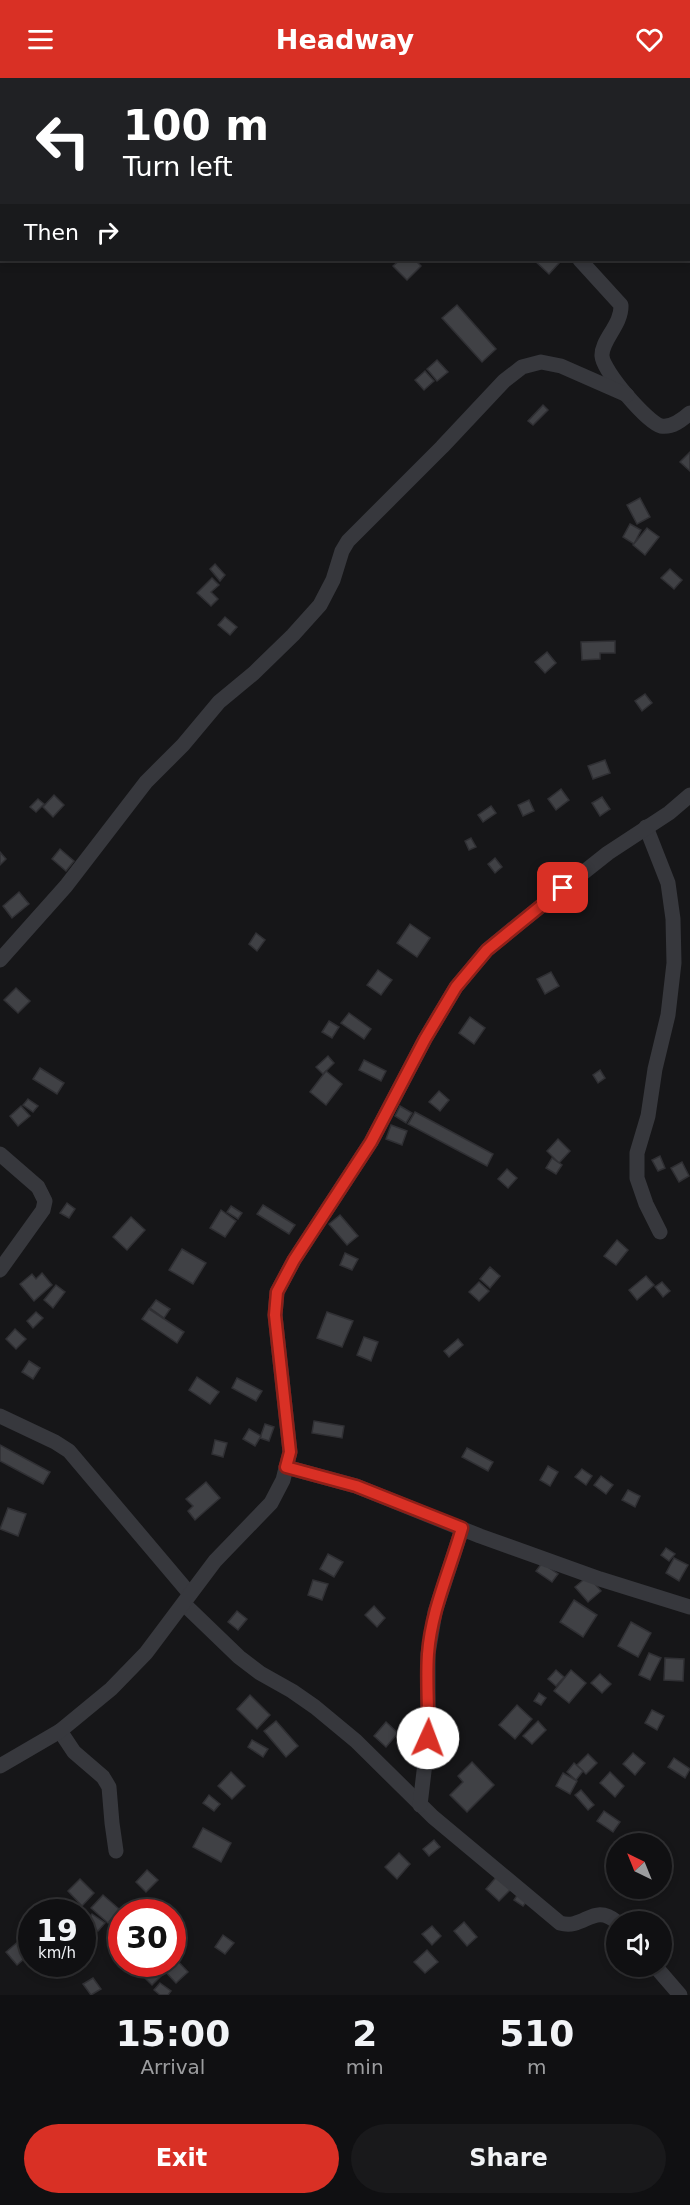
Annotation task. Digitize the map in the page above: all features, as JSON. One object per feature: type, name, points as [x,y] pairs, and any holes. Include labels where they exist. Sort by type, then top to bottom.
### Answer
[{"type":"street","points":[[581,261],[621,305],[621,314],[601,353],[606,367],[645,415],[659,425],[669,426],[690,413]]},
{"type":"street","points":[[0,960],[66,886],[146,782],[183,745],[219,702],[254,673],[320,605],[333,580],[342,551],[348,541],[504,381],[522,367],[541,362],[561,366],[627,395]]},
{"type":"street","points":[[0,1766],[60,1731],[111,1689],[146,1653],[188,1600],[215,1561],[271,1503],[283,1480],[290,1452],[275,1315],[277,1292],[294,1260],[371,1142],[425,1039],[456,987],[487,950],[504,936],[608,853],[669,813],[690,795]]},
{"type":"street","points":[[646,827],[668,883],[673,919],[674,963],[668,1015],[655,1069],[648,1116],[637,1153],[637,1178],[646,1204],[660,1232]]},
{"type":"street","points":[[0,1154],[38,1187],[45,1201],[43,1209],[0,1270]]},
{"type":"street","points":[[0,1416],[69,1451],[188,1600],[239,1657],[260,1673],[315,1707],[356,1741],[420,1805],[560,1923],[568,1926],[601,1913],[606,1914]]},
{"type":"street","points":[[286,1467],[356,1486],[600,1579],[690,1607]]},
{"type":"street","points":[[420,1805],[428,1738],[428,1654],[435,1612],[462,1528]]},
{"type":"street","points":[[60,1731],[74,1752],[103,1777],[109,1787],[116,1851]]},
{"type":"street","points":[[664,1977],[680,1995]]},
{"type":"building","points":[[399,261],[418,261],[421,266],[407,280],[393,266]]},
{"type":"building","points":[[535,261],[559,263],[549,274]]},
{"type":"building","points":[[457,305],[496,349],[482,362],[442,318]]},
{"type":"building","points":[[437,360],[448,372],[437,381],[427,369]]},
{"type":"building","points":[[425,371],[434,381],[424,390],[415,380]]},
{"type":"building","points":[[543,405],[548,410],[533,425],[528,421]]},
{"type":"building","points":[[690,452],[690,471],[680,462]]},
{"type":"building","points":[[640,498],[650,517],[637,524],[627,505]]},
{"type":"building","points":[[630,524],[641,530],[634,544],[623,537]]},
{"type":"building","points":[[647,528],[659,537],[645,555],[633,545]]},
{"type":"building","points":[[215,564],[225,575],[220,581],[210,569]]},
{"type":"building","points":[[670,569],[682,580],[674,589],[661,578]]},
{"type":"building","points":[[212,578],[219,585],[211,592],[218,599],[211,606],[197,593]]},
{"type":"building","points":[[225,617],[237,627],[230,635],[218,625]]},
{"type":"building","points":[[615,641],[615,653],[600,653],[600,659],[582,660],[581,642]]},
{"type":"building","points":[[547,652],[556,663],[545,673],[535,662]]},
{"type":"building","points":[[645,694],[652,703],[642,711],[635,701]]},
{"type":"building","points":[[605,760],[610,773],[593,779],[588,766]]},
{"type":"building","points":[[561,789],[569,800],[556,810],[548,799]]},
{"type":"building","points":[[54,795],[64,805],[53,817],[43,807]]},
{"type":"building","points":[[602,797],[610,809],[600,816],[592,803]]},
{"type":"building","points":[[38,799],[44,804],[36,812],[30,807]]},
{"type":"building","points":[[529,800],[534,811],[523,816],[518,805]]},
{"type":"building","points":[[491,806],[496,813],[483,822],[478,815]]},
{"type":"building","points":[[471,838],[476,847],[469,850],[465,841]]},
{"type":"building","points":[[60,849],[74,861],[66,871],[52,859]]},
{"type":"building","points":[[0,852],[6,859],[0,865]]},
{"type":"building","points":[[495,858],[502,867],[495,873],[488,864]]},
{"type":"building","points":[[19,892],[29,904],[12,918],[3,906]]},
{"type":"building","points":[[410,924],[430,938],[417,957],[397,943]]},
{"type":"building","points":[[256,933],[265,940],[257,951],[249,944]]},
{"type":"building","points":[[378,970],[392,980],[381,995],[367,985]]},
{"type":"building","points":[[551,972],[559,986],[545,994],[537,979]]},
{"type":"building","points":[[16,988],[30,1001],[18,1013],[4,1000]]},
{"type":"building","points":[[349,1013],[371,1029],[364,1039],[341,1023]]},
{"type":"building","points":[[470,1017],[485,1028],[474,1044],[459,1033]]},
{"type":"building","points":[[329,1021],[339,1027],[332,1038],[322,1032]]},
{"type":"building","points":[[328,1056],[334,1063],[323,1074],[316,1067]]},
{"type":"building","points":[[364,1060],[386,1071],[381,1081],[359,1070]]},
{"type":"building","points":[[40,1068],[64,1083],[57,1094],[33,1079]]},
{"type":"building","points":[[600,1070],[605,1078],[598,1083],[593,1075]]},
{"type":"building","points":[[326,1071],[342,1084],[326,1105],[310,1092]]},
{"type":"building","points":[[439,1091],[449,1100],[440,1111],[429,1102]]},
{"type":"building","points":[[28,1099],[38,1106],[33,1112],[23,1105]]},
{"type":"building","points":[[21,1106],[30,1116],[18,1126],[10,1116]]},
{"type":"building","points":[[400,1106],[412,1113],[406,1123],[395,1116]]},
{"type":"building","points":[[415,1112],[493,1154],[487,1166],[408,1124]]},
{"type":"building","points":[[391,1125],[407,1131],[402,1145],[386,1139]]},
{"type":"building","points":[[558,1139],[570,1151],[559,1163],[547,1151]]},
{"type":"building","points":[[660,1156],[665,1168],[658,1171],[652,1160]]},
{"type":"building","points":[[552,1158],[562,1165],[556,1174],[546,1168]]},
{"type":"building","points":[[682,1162],[689,1176],[679,1182],[671,1168]]},
{"type":"building","points":[[507,1169],[517,1178],[508,1188],[498,1179]]},
{"type":"building","points":[[67,1203],[75,1209],[69,1218],[60,1213]]},
{"type":"building","points":[[263,1205],[295,1225],[289,1234],[257,1214]]},
{"type":"building","points":[[231,1206],[242,1213],[238,1219],[227,1212]]},
{"type":"building","points":[[221,1210],[236,1221],[225,1237],[210,1228]]},
{"type":"building","points":[[340,1215],[358,1236],[347,1245],[329,1224]]},
{"type":"building","points":[[131,1217],[145,1230],[127,1250],[113,1237]]},
{"type":"building","points":[[617,1240],[628,1250],[616,1265],[604,1256]]},
{"type":"building","points":[[182,1249],[206,1263],[193,1284],[169,1270]]},
{"type":"building","points":[[345,1253],[358,1259],[352,1270],[340,1265]]},
{"type":"building","points":[[490,1267],[500,1276],[490,1288],[480,1279]]},
{"type":"building","points":[[42,1273],[52,1285],[34,1301],[20,1284],[32,1274],[36,1279]]},
{"type":"building","points":[[646,1276],[654,1285],[637,1300],[629,1290]]},
{"type":"building","points":[[479,1282],[489,1291],[479,1301],[469,1292]]},
{"type":"building","points":[[662,1282],[670,1291],[663,1297],[655,1287]]},
{"type":"building","points":[[56,1285],[65,1292],[53,1308],[44,1300]]},
{"type":"building","points":[[156,1300],[170,1309],[164,1318],[150,1308]]},
{"type":"building","points":[[149,1309],[184,1332],[177,1343],[142,1319]]},
{"type":"building","points":[[36,1312],[43,1318],[33,1328],[27,1321]]},
{"type":"building","points":[[327,1312],[353,1321],[342,1347],[317,1338]]},
{"type":"building","points":[[15,1329],[26,1339],[16,1349],[6,1339]]},
{"type":"building","points":[[364,1337],[378,1342],[371,1361],[357,1355]]},
{"type":"building","points":[[458,1339],[463,1345],[449,1357],[444,1351]]},
{"type":"building","points":[[29,1361],[40,1368],[33,1379],[22,1372]]},
{"type":"building","points":[[197,1377],[219,1392],[210,1404],[189,1390]]},
{"type":"building","points":[[237,1378],[262,1391],[256,1401],[232,1388]]},
{"type":"building","points":[[314,1421],[344,1426],[342,1438],[312,1433]]},
{"type":"building","points":[[265,1424],[274,1427],[269,1441],[260,1438]]},
{"type":"building","points":[[249,1429],[261,1436],[255,1446],[243,1439]]},
{"type":"building","points":[[215,1440],[227,1443],[223,1457],[212,1454]]},
{"type":"building","points":[[0,1445],[50,1472],[43,1484],[0,1461]]},
{"type":"building","points":[[467,1448],[493,1462],[488,1471],[462,1457]]},
{"type":"building","points":[[548,1466],[558,1472],[550,1486],[540,1480]]},
{"type":"building","points":[[582,1469],[592,1476],[586,1485],[575,1477]]},
{"type":"building","points":[[601,1476],[613,1485],[606,1494],[594,1485]]},
{"type":"building","points":[[206,1482],[220,1498],[195,1520],[188,1511],[193,1506],[186,1499]]},
{"type":"building","points":[[628,1490],[640,1496],[635,1507],[622,1500]]},
{"type":"building","points":[[8,1508],[26,1514],[18,1536],[0,1529]]},
{"type":"building","points":[[666,1548],[675,1554],[669,1561],[661,1555]]},
{"type":"building","points":[[328,1554],[343,1562],[334,1577],[320,1569]]},
{"type":"building","points":[[674,1558],[688,1565],[679,1581],[666,1573]]},
{"type":"building","points":[[542,1563],[558,1574],[552,1582],[536,1571]]},
{"type":"building","points":[[588,1576],[601,1591],[588,1602],[575,1587]]},
{"type":"building","points":[[313,1580],[328,1584],[322,1600],[308,1595]]},
{"type":"building","points":[[574,1600],[597,1615],[583,1637],[560,1622]]},
{"type":"building","points":[[374,1606],[385,1618],[377,1627],[365,1615]]},
{"type":"building","points":[[237,1611],[247,1619],[238,1630],[228,1622]]},
{"type":"building","points":[[631,1622],[651,1633],[638,1657],[618,1646]]},
{"type":"building","points":[[649,1653],[661,1658],[650,1680],[639,1675]]},
{"type":"building","points":[[665,1658],[684,1659],[683,1681],[664,1680]]},
{"type":"building","points":[[556,1670],[564,1677],[556,1686],[548,1679]]},
{"type":"building","points":[[571,1670],[586,1683],[569,1703],[554,1691]]},
{"type":"building","points":[[600,1674],[611,1684],[602,1693],[591,1683]]},
{"type":"building","points":[[539,1693],[546,1698],[541,1705],[534,1701]]},
{"type":"building","points":[[250,1695],[270,1715],[257,1729],[237,1709]]},
{"type":"building","points":[[517,1705],[532,1719],[515,1739],[499,1725]]},
{"type":"building","points":[[652,1710],[664,1716],[657,1730],[645,1723]]},
{"type":"building","points":[[276,1721],[298,1746],[286,1757],[264,1731]]},
{"type":"building","points":[[538,1721],[546,1730],[532,1744],[523,1736]]},
{"type":"building","points":[[386,1722],[398,1733],[386,1747],[374,1736]]},
{"type":"building","points":[[252,1740],[268,1749],[263,1757],[248,1747]]},
{"type":"building","points":[[633,1753],[645,1763],[635,1775],[623,1764]]},
{"type":"building","points":[[588,1754],[597,1763],[586,1774],[577,1765]]},
{"type":"building","points":[[674,1758],[690,1769],[685,1778],[668,1767]]},
{"type":"building","points":[[472,1762],[494,1785],[467,1812],[450,1795],[463,1782],[458,1776]]},
{"type":"building","points":[[574,1763],[583,1771],[576,1780],[567,1772]]},
{"type":"building","points":[[231,1772],[245,1786],[232,1799],[218,1786]]},
{"type":"building","points":[[610,1772],[624,1786],[615,1797],[600,1783]]},
{"type":"building","points":[[563,1773],[577,1781],[570,1794],[556,1786]]},
{"type":"building","points":[[581,1790],[594,1805],[588,1810],[575,1795]]},
{"type":"building","points":[[209,1795],[220,1804],[214,1811],[203,1803]]},
{"type":"building","points":[[604,1811],[620,1822],[613,1832],[597,1821]]},
{"type":"building","points":[[203,1828],[231,1843],[221,1862],[193,1847]]},
{"type":"building","points":[[434,1840],[440,1847],[429,1856],[423,1849]]},
{"type":"building","points":[[399,1853],[410,1864],[397,1879],[385,1867]]},
{"type":"building","points":[[147,1870],[158,1880],[146,1892],[136,1882]]},
{"type":"building","points":[[499,1874],[513,1887],[499,1901],[486,1889]]},
{"type":"building","points":[[80,1879],[94,1893],[88,1899],[75,1899],[68,1891]]},
{"type":"building","points":[[518,1894],[528,1900],[523,1906],[514,1900]]},
{"type":"building","points":[[103,1895],[108,1899],[108,1923],[96,1912],[96,1903]]},
{"type":"building","points":[[96,1917],[105,1923],[98,1931],[96,1930]]},
{"type":"building","points":[[464,1922],[477,1937],[467,1946],[454,1931]]},
{"type":"building","points":[[432,1926],[441,1936],[432,1945],[422,1934]]},
{"type":"building","points":[[223,1935],[234,1943],[225,1954],[215,1947]]},
{"type":"building","points":[[18,1942],[18,1964],[17,1965],[6,1952]]},
{"type":"building","points":[[427,1950],[438,1962],[425,1973],[414,1962]]},
{"type":"building","points":[[146,1977],[160,1977],[152,1985]]},
{"type":"building","points":[[170,1977],[183,1977],[176,1983]]},
{"type":"building","points":[[93,1978],[101,1989],[91,1995],[83,1984]]},
{"type":"building","points":[[160,1983],[171,1991],[168,1995],[160,1995],[154,1990]]},
{"type":"route","points":[[428,1738],[428,1654],[431,1633],[435,1612],[462,1528],[356,1486],[286,1467],[290,1452],[275,1315],[277,1292],[294,1260],[371,1142],[425,1039],[456,987],[487,950],[563,888]]}]
